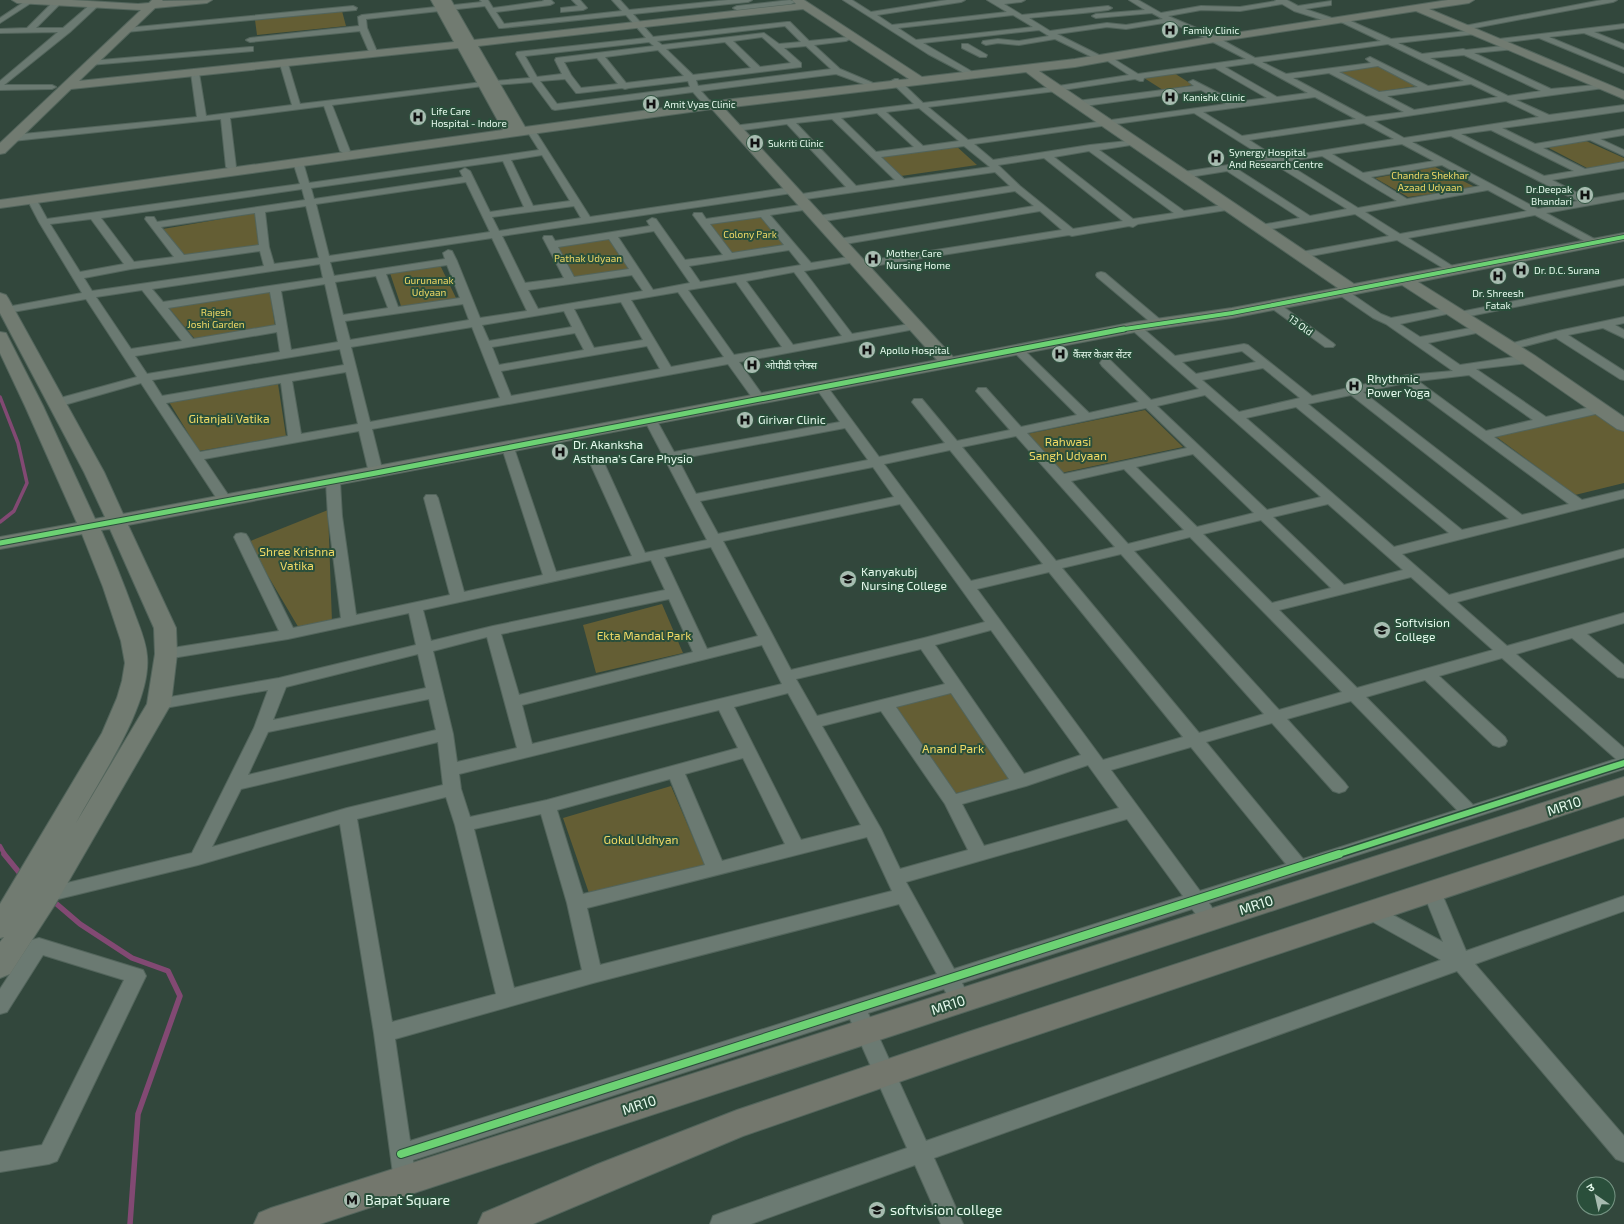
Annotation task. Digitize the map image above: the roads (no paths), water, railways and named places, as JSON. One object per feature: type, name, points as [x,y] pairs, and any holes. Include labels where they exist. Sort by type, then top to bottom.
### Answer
[{"type":"main road","points":[[17,0],[57,3],[149,3],[207,0]]},
{"type":"main road","points":[[71,0],[89,2]]},
{"type":"main road","points":[[0,135],[52,87],[149,3],[171,0]]},
{"type":"main road","points":[[0,204],[711,104],[869,83],[907,81],[968,72],[1096,57],[1448,0]]},
{"type":"main road","points":[[711,104],[907,81],[1029,69],[1109,58],[1213,38],[1344,20],[1418,5],[1469,0]]},
{"type":"main road","points":[[794,2],[907,81]]},
{"type":"main road","points":[[67,86],[195,73],[251,44],[284,64],[639,24],[794,2],[907,81]]},
{"type":"main road","points":[[0,150],[126,30],[149,3]]},
{"type":"main road","points":[[443,4],[488,84],[519,131]]},
{"type":"main road","points":[[1418,5],[1464,28],[1512,47],[1610,81],[1624,95]]},
{"type":"main road","points":[[1029,69],[1055,89],[1300,255],[1347,291]]},
{"type":"main road","points":[[711,104],[736,128],[949,363]]},
{"type":"main road","points":[[0,198],[345,151],[519,131]]},
{"type":"main road","points":[[0,543],[334,482],[1135,327],[1232,313],[1624,237]]},
{"type":"main road","points":[[1406,280],[1510,347],[1624,425]]},
{"type":"main road","points":[[0,927],[37,892],[159,704],[166,654],[165,628],[94,472],[58,403],[3,304]]},
{"type":"main road","points":[[0,337],[24,383],[90,527],[115,589],[129,630],[137,661],[134,680],[126,706],[0,966]]},
{"type":"main road","name":"MR10","points":[[271,1224],[403,1168],[1204,910],[1624,786]]},
{"type":"main road","points":[[495,1224],[610,1175],[737,1124],[1624,828]]},
{"type":"street","points":[[351,0],[354,8],[362,17],[363,28],[374,54]]},
{"type":"street","points":[[491,10],[550,3],[547,0]]},
{"type":"street","points":[[559,10],[583,8],[576,0]]},
{"type":"street","points":[[616,0],[629,12],[651,39],[691,78],[695,89],[711,104]]},
{"type":"street","points":[[362,17],[443,4],[485,1],[491,10],[500,17],[502,26],[748,0]]},
{"type":"street","points":[[849,0],[904,35],[968,72]]},
{"type":"street","points":[[871,14],[961,0]]},
{"type":"street","points":[[994,2],[1021,0]]},
{"type":"street","points":[[1297,9],[1328,3],[1320,0]]},
{"type":"street","points":[[1464,28],[1614,0]]},
{"type":"street","points":[[0,21],[30,1]]},
{"type":"street","points":[[1072,19],[1156,14],[1201,8],[1240,9],[1281,1],[1297,9],[1329,20]]},
{"type":"street","points":[[0,86],[67,30],[89,2]]},
{"type":"street","points":[[629,12],[644,17],[794,2]]},
{"type":"street","points":[[994,2],[1056,37],[1096,57]]},
{"type":"street","points":[[1137,2],[1156,14],[1213,38],[1594,243]]},
{"type":"street","points":[[916,42],[1031,23],[1137,2],[1159,5]]},
{"type":"street","points":[[29,31],[57,3]]},
{"type":"street","points":[[1063,4],[1074,3]]},
{"type":"street","points":[[859,7],[873,5]]},
{"type":"street","points":[[126,30],[251,44],[354,8]]},
{"type":"street","points":[[891,27],[949,20],[966,20],[1012,12],[1024,8]]},
{"type":"street","points":[[882,21],[908,17]]},
{"type":"street","points":[[1049,33],[1107,25],[1126,27],[1170,20]]},
{"type":"street","points":[[1344,20],[1548,118]]},
{"type":"street","points":[[1013,23],[1049,22]]},
{"type":"street","points":[[837,71],[555,107],[535,80],[520,54],[787,24],[837,71],[869,83]]},
{"type":"street","points":[[962,28],[999,25]]},
{"type":"street","points":[[1499,41],[1624,26]]},
{"type":"street","points":[[90,63],[251,44],[363,28]]},
{"type":"street","points":[[0,31],[67,30]]},
{"type":"street","points":[[1586,31],[1624,47]]},
{"type":"street","points":[[736,128],[1055,89],[1388,42],[1475,32]]},
{"type":"street","points":[[904,35],[918,33]]},
{"type":"street","points":[[764,36],[798,65],[625,87],[579,91],[567,76],[559,60],[599,55],[727,40],[764,36]]},
{"type":"street","points":[[1541,36],[1624,71]]},
{"type":"street","points":[[983,55],[961,46],[998,41],[1019,43],[1056,37]]},
{"type":"street","points":[[776,47],[846,39]]},
{"type":"street","points":[[727,40],[758,70]]},
{"type":"street","points":[[1420,57],[1512,47]]},
{"type":"street","points":[[1347,48],[1426,88]]},
{"type":"street","points":[[1462,52],[1550,92]]},
{"type":"street","points":[[599,55],[625,87]]},
{"type":"street","points":[[1109,58],[1162,92]]},
{"type":"street","points":[[284,64],[297,107]]},
{"type":"street","points":[[1285,77],[1378,64]]},
{"type":"street","points":[[1217,66],[1275,99]]},
{"type":"street","points":[[1331,71],[1413,113]]},
{"type":"street","points":[[1175,72],[1234,105]]},
{"type":"street","points":[[195,73],[202,119]]},
{"type":"street","points":[[0,75],[13,75]]},
{"type":"street","points":[[13,138],[202,119],[488,84],[567,76]]},
{"type":"street","points":[[907,81],[920,105],[1072,233]]},
{"type":"street","points":[[1241,139],[1507,99],[1610,81]]},
{"type":"street","points":[[1378,95],[1471,82]]},
{"type":"street","points":[[0,86],[52,87]]},
{"type":"street","points":[[1077,104],[1202,87]]},
{"type":"street","points":[[873,155],[1316,94]]},
{"type":"street","points":[[327,104],[345,151]]},
{"type":"street","points":[[1183,175],[1548,118],[1624,108]]},
{"type":"street","points":[[878,110],[920,148]]},
{"type":"street","points":[[1194,110],[1453,271]]},
{"type":"street","points":[[225,115],[230,167]]},
{"type":"street","points":[[834,116],[902,182]]},
{"type":"street","points":[[790,122],[853,189]]},
{"type":"street","points":[[1493,127],[1584,172]]},
{"type":"street","points":[[519,131],[545,152],[588,221]]},
{"type":"street","points":[[1534,147],[1624,132]]},
{"type":"street","points":[[1452,133],[1589,203]]},
{"type":"street","points":[[1592,138],[1624,153]]},
{"type":"street","points":[[3,304],[89,295],[270,269],[691,205],[799,198],[994,166],[1046,155],[1134,142]]},
{"type":"street","points":[[1090,148],[1183,215]]},
{"type":"street","points":[[44,222],[463,165],[545,152]]},
{"type":"street","points":[[1323,153],[1406,202]]},
{"type":"street","points":[[1046,155],[1133,224]]},
{"type":"street","points":[[506,158],[530,209]]},
{"type":"street","points":[[298,162],[306,186],[376,474]]},
{"type":"street","points":[[1362,176],[1443,162]]},
{"type":"street","points":[[463,165],[523,287],[534,313]]},
{"type":"street","points":[[1543,179],[1624,165]]},
{"type":"street","points":[[1229,168],[1308,219]]},
{"type":"street","points":[[154,225],[469,179]]},
{"type":"street","points":[[1260,228],[1489,187]]},
{"type":"street","points":[[818,219],[1018,188]]},
{"type":"street","points":[[1300,255],[1624,196]]},
{"type":"street","points":[[704,222],[763,213],[799,198]]},
{"type":"street","points":[[32,199],[44,222],[89,295],[129,353],[226,502]]},
{"type":"street","points":[[488,216],[576,203]]},
{"type":"street","points":[[691,205],[729,256]]},
{"type":"street","points":[[58,403],[145,378],[344,344],[802,268],[858,262],[1072,233],[1230,207]]},
{"type":"street","points":[[839,242],[1042,208]]},
{"type":"street","points":[[144,209],[154,225],[182,259]]},
{"type":"street","points":[[260,209],[264,247],[270,269]]},
{"type":"street","points":[[646,212],[697,286]]},
{"type":"street","points":[[763,213],[791,247],[802,268],[849,338]]},
{"type":"street","points":[[94,216],[131,266]]},
{"type":"street","points":[[542,228],[570,280]]},
{"type":"street","points":[[551,245],[657,228]]},
{"type":"street","points":[[612,236],[650,293]]},
{"type":"street","points":[[444,242],[507,400]]},
{"type":"street","points":[[78,276],[131,266],[264,247]]},
{"type":"street","points":[[682,264],[791,247]]},
{"type":"street","points":[[160,306],[452,262]]},
{"type":"street","points":[[523,287],[635,271]]},
{"type":"street","points":[[380,272],[394,311]]},
{"type":"street","points":[[1101,275],[1159,324]]},
{"type":"street","points":[[739,279],[790,349]]},
{"type":"street","points":[[1390,322],[1456,312],[1624,282]]},
{"type":"street","points":[[144,286],[190,343]]},
{"type":"street","points":[[275,288],[286,354]]},
{"type":"street","points":[[681,288],[760,400]]},
{"type":"street","points":[[1347,291],[1377,316],[1390,322],[1418,342],[1465,370],[1544,422]]},
{"type":"street","points":[[624,298],[667,371]]},
{"type":"street","points":[[338,319],[467,300]]},
{"type":"street","name":"13 Old","points":[[1274,305],[1329,345]]},
{"type":"street","points":[[567,307],[591,353]]},
{"type":"street","points":[[1510,347],[1558,334],[1624,320]]},
{"type":"street","points":[[1605,324],[1624,335]]},
{"type":"street","points":[[196,457],[915,326]]},
{"type":"street","points":[[1135,327],[1624,757]]},
{"type":"street","points":[[129,353],[282,328]]},
{"type":"street","points":[[484,345],[578,329]]},
{"type":"street","points":[[1418,342],[1482,329]]},
{"type":"street","points":[[1558,334],[1624,376]]},
{"type":"street","points":[[494,370],[650,342]]},
{"type":"street","points":[[1172,360],[1244,347],[1266,364],[1304,401],[1458,535]]},
{"type":"street","points":[[1018,350],[1086,417]]},
{"type":"street","points":[[1236,416],[1408,379],[1528,359]]},
{"type":"street","points":[[1106,363],[1341,590]]},
{"type":"street","points":[[1194,378],[1266,364]]},
{"type":"street","points":[[160,400],[350,368]]},
{"type":"street","points":[[286,379],[295,439]]},
{"type":"street","points":[[1408,379],[1580,505]]},
{"type":"street","points":[[822,388],[1204,910],[1299,867],[1624,763]]},
{"type":"street","points":[[1354,390],[1519,520]]},
{"type":"street","points":[[982,391],[1339,787]]},
{"type":"street","points":[[692,499],[876,462],[1208,391]]},
{"type":"street","points":[[918,402],[1299,867]]},
{"type":"street","points":[[1484,435],[1600,409]]},
{"type":"street","points":[[651,421],[812,723],[872,829],[900,887],[955,990]]},
{"type":"street","points":[[670,457],[848,424]]},
{"type":"street","points":[[508,448],[551,578]]},
{"type":"street","points":[[1061,479],[1196,450]]},
{"type":"street","points":[[1127,464],[1470,812]]},
{"type":"street","points":[[598,465],[641,559]]},
{"type":"street","points":[[334,482],[335,516],[350,622]]},
{"type":"street","points":[[1391,552],[1624,494]]},
{"type":"street","points":[[432,498],[458,598]]},
{"type":"street","points":[[166,654],[350,622],[641,559],[903,499]]},
{"type":"street","points":[[967,587],[1331,499]]},
{"type":"street","points":[[240,536],[288,634]]},
{"type":"street","points":[[1446,600],[1624,552]]},
{"type":"street","points":[[656,555],[702,655]]},
{"type":"street","points":[[1269,608],[1414,572]]},
{"type":"street","points":[[159,704],[279,683],[494,631],[673,594]]},
{"type":"street","points":[[415,608],[444,734],[452,789],[464,825],[507,999]]},
{"type":"street","points":[[952,802],[1095,762],[1195,740],[1624,618]]},
{"type":"street","points":[[450,770],[724,703],[790,681],[994,624]]},
{"type":"street","points":[[494,631],[526,752]]},
{"type":"street","points":[[1575,632],[1624,673]]},
{"type":"street","points":[[513,702],[767,639]]},
{"type":"street","points":[[925,643],[1020,782]]},
{"type":"street","points":[[1428,674],[1499,741]]},
{"type":"street","points":[[198,858],[262,728],[279,683]]},
{"type":"street","points":[[812,723],[955,687]]},
{"type":"street","points":[[262,728],[434,692]]},
{"type":"street","points":[[724,703],[796,848]]},
{"type":"street","points":[[885,704],[952,802],[979,854]]},
{"type":"street","points":[[234,784],[444,734]]},
{"type":"street","points":[[464,825],[547,806],[748,751]]},
{"type":"street","points":[[675,771],[716,870]]},
{"type":"street","points":[[37,892],[83,886],[198,858],[347,815],[452,789]]},
{"type":"street","points":[[547,806],[576,903],[593,975]]},
{"type":"street","points":[[384,1033],[900,887],[979,854],[1131,811]]},
{"type":"street","points":[[347,815],[384,1033],[403,1168]]},
{"type":"street","points":[[576,903],[716,870],[872,829]]},
{"type":"street","points":[[1432,892],[1460,961],[1624,1152]]},
{"type":"street","points":[[722,1224],[1624,903]]},
{"type":"street","points":[[1371,912],[1460,961]]},
{"type":"street","points":[[0,1006],[39,946],[136,976],[49,1154],[0,1162]]},
{"type":"street","points":[[861,1020],[952,1224]]},
{"type":"waterway","points":[[0,397],[18,443],[27,483],[14,511],[0,522]]},
{"type":"waterway","points":[[0,846],[5,855]]},
{"type":"waterway","points":[[4,854],[22,876]]},
{"type":"waterway","points":[[52,900],[80,924],[132,958],[168,971],[180,996],[138,1114],[130,1224]]},
{"type":"place","name":"Family Clinic","points":[[1170,30]]},
{"type":"place","name":"Kanishk Clinic","points":[[1170,97]]},
{"type":"place","name":"Amit Vyas Clinic","points":[[651,104]]},
{"type":"place","name":"Life Care Hospital - Indore","points":[[418,117]]},
{"type":"place","name":"Sukriti Clinic","points":[[755,143]]},
{"type":"place","name":"Synergy Hospital And Research Centre","points":[[1216,158]]},
{"type":"place","name":"Dr.Deepak Bhandari","points":[[1585,195]]},
{"type":"place","name":"Mother Care Nursing Home","points":[[873,259]]},
{"type":"place","name":"Dr. D.C. Surana","points":[[1521,270]]},
{"type":"place","name":"Dr. Shreesh Fatak","points":[[1498,276]]},
{"type":"place","name":"Apollo Hospital","points":[[867,350]]},
{"type":"place","name":"कैंसर केअर सेंटर","points":[[1060,354]]},
{"type":"place","name":"ओपीडी एनेक्स","points":[[752,365]]},
{"type":"place","name":"Rhythmic Power Yoga","points":[[1354,386]]},
{"type":"place","name":"Girivar Clinic","points":[[745,420]]},
{"type":"place","name":"Dr. Akanksha Asthana's Care Physio","points":[[560,452]]},
{"type":"place","name":"Kanyakubj Nursing College","points":[[848,579]]},
{"type":"place","name":"Softvision College","points":[[1382,630]]},
{"type":"place","name":"Bapat Square","points":[[352,1200]]},
{"type":"place","name":"softvision college","points":[[877,1210]]},
{"type":"park label","name":"Chandra Shekhar Azaad Udyaan","points":[[1430,180]]},
{"type":"park label","name":"Colony Park","points":[[750,234]]},
{"type":"park label","name":"Pathak Udyaan","points":[[588,258]]},
{"type":"park label","name":"Gurunanak Udyaan","points":[[429,286]]},
{"type":"park label","name":"Rajesh Joshi Garden","points":[[216,318]]},
{"type":"park label","name":"Gitanjali Vatika","points":[[229,419]]},
{"type":"park label","name":"Rahwasi Sangh Udyaan","points":[[1068,449]]},
{"type":"park label","name":"Shree Krishna Vatika","points":[[297,559]]},
{"type":"park label","name":"Ekta Mandal Park","points":[[644,636]]},
{"type":"park label","name":"Anand Park","points":[[953,749]]},
{"type":"park label","name":"Gokul Udhyan","points":[[641,840]]}]
